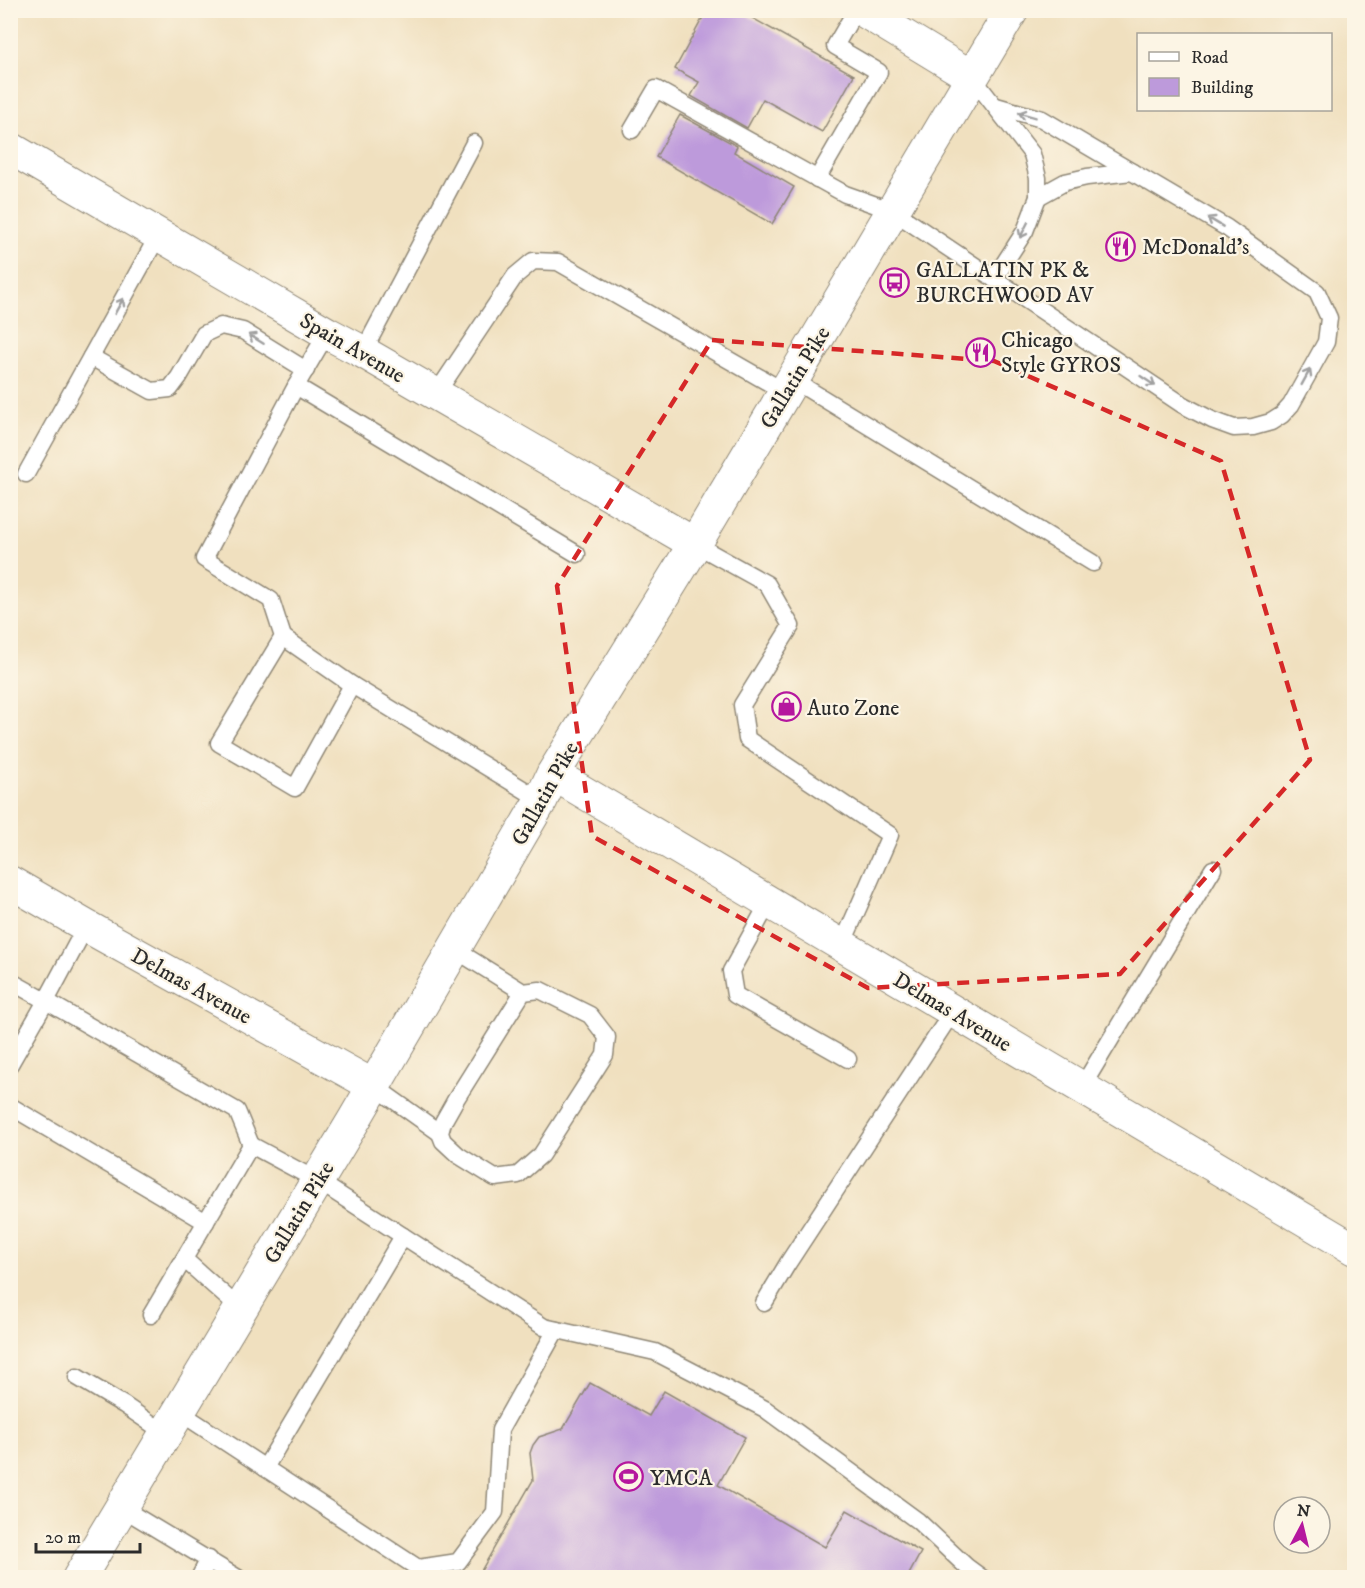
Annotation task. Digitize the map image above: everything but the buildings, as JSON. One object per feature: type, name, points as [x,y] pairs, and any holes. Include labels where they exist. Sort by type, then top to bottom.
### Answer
[{"type":"main road","name":"Gallatin Pike","points":[[79,1578],[318,1181],[547,787],[695,544],[1012,10]]},
{"type":"street","points":[[862,10],[972,77]]},
{"type":"street","name":"Spain Avenue","points":[[10,148],[695,544]]},
{"type":"street","name":"Delmas Avenue","points":[[547,787],[769,902],[1354,1249]]},
{"type":"street","name":"Delmas Avenue","points":[[10,882],[374,1086]]},
{"type":"lane","points":[[817,179],[879,72],[835,46],[856,10]]},
{"type":"lane","points":[[972,77],[1032,154],[1038,178],[1038,197],[1025,231],[994,279]]},
{"type":"lane","points":[[632,130],[656,89],[845,194],[893,211],[1184,405],[1212,420],[1234,428],[1253,427],[1271,422],[1282,415],[1291,405],[1326,342],[1329,318],[1317,292],[1227,228],[1042,119],[996,106]]},
{"type":"lane","points":[[363,352],[474,143]]},
{"type":"lane","points":[[1038,197],[1065,182],[1132,172]]},
{"type":"lane","points":[[26,474],[159,234]]},
{"type":"lane","points":[[436,394],[515,276],[533,261],[558,262],[789,386],[1093,563]]},
{"type":"lane","points":[[91,357],[152,391],[170,389],[204,334],[221,326],[243,331],[306,370]]},
{"type":"lane","points":[[327,333],[296,386],[204,559],[271,600],[283,637],[352,685],[547,787]]},
{"type":"lane","points":[[296,386],[577,554]]},
{"type":"lane","points":[[695,544],[767,584],[790,626],[742,705],[747,739],[890,835],[842,945]]},
{"type":"lane","points":[[283,637],[219,743],[295,788],[352,685]]},
{"type":"lane","points":[[1082,1087],[1213,869]]},
{"type":"lane","points":[[769,902],[730,971],[735,994],[848,1059]]},
{"type":"lane","points":[[10,1064],[86,926]]},
{"type":"lane","points":[[374,1086],[440,1133],[443,1141],[458,1155],[495,1178],[518,1175],[541,1155],[605,1055],[607,1037],[590,1015],[540,990],[523,992],[454,949]]},
{"type":"lane","points":[[10,981],[237,1111],[251,1145],[318,1181],[544,1327],[655,1352],[765,1409],[918,1521],[982,1578]]},
{"type":"lane","points":[[440,1133],[443,1122],[523,992]]},
{"type":"lane","points":[[764,1303],[952,1011]]},
{"type":"lane","points":[[10,1106],[206,1222]]},
{"type":"lane","points":[[151,1316],[251,1145]]},
{"type":"lane","points":[[265,1468],[403,1236]]},
{"type":"lane","points":[[184,1259],[240,1309]]},
{"type":"lane","points":[[77,1377],[124,1405],[172,1422],[265,1468],[418,1568],[458,1562],[495,1512],[500,1430],[556,1330]]},
{"type":"lane","points":[[122,1508],[238,1578]]},
{"type":"lane","points":[[199,1578],[209,1559]]},
{"type":"highlighted area","points":[[712,340],[994,361],[1221,461],[1310,760],[1120,974],[868,988],[592,836],[557,586]]},
{"type":"place","name":"McDonald's","points":[[1121,246]]},
{"type":"place","name":"GALLATIN PK & BURCHWOOD AV","points":[[895,282]]},
{"type":"place","name":"Chicago Style GYROS","points":[[980,352]]},
{"type":"place","name":"Auto Zone","points":[[786,707]]},
{"type":"place","name":"YMCA","points":[[629,1477]]}]
